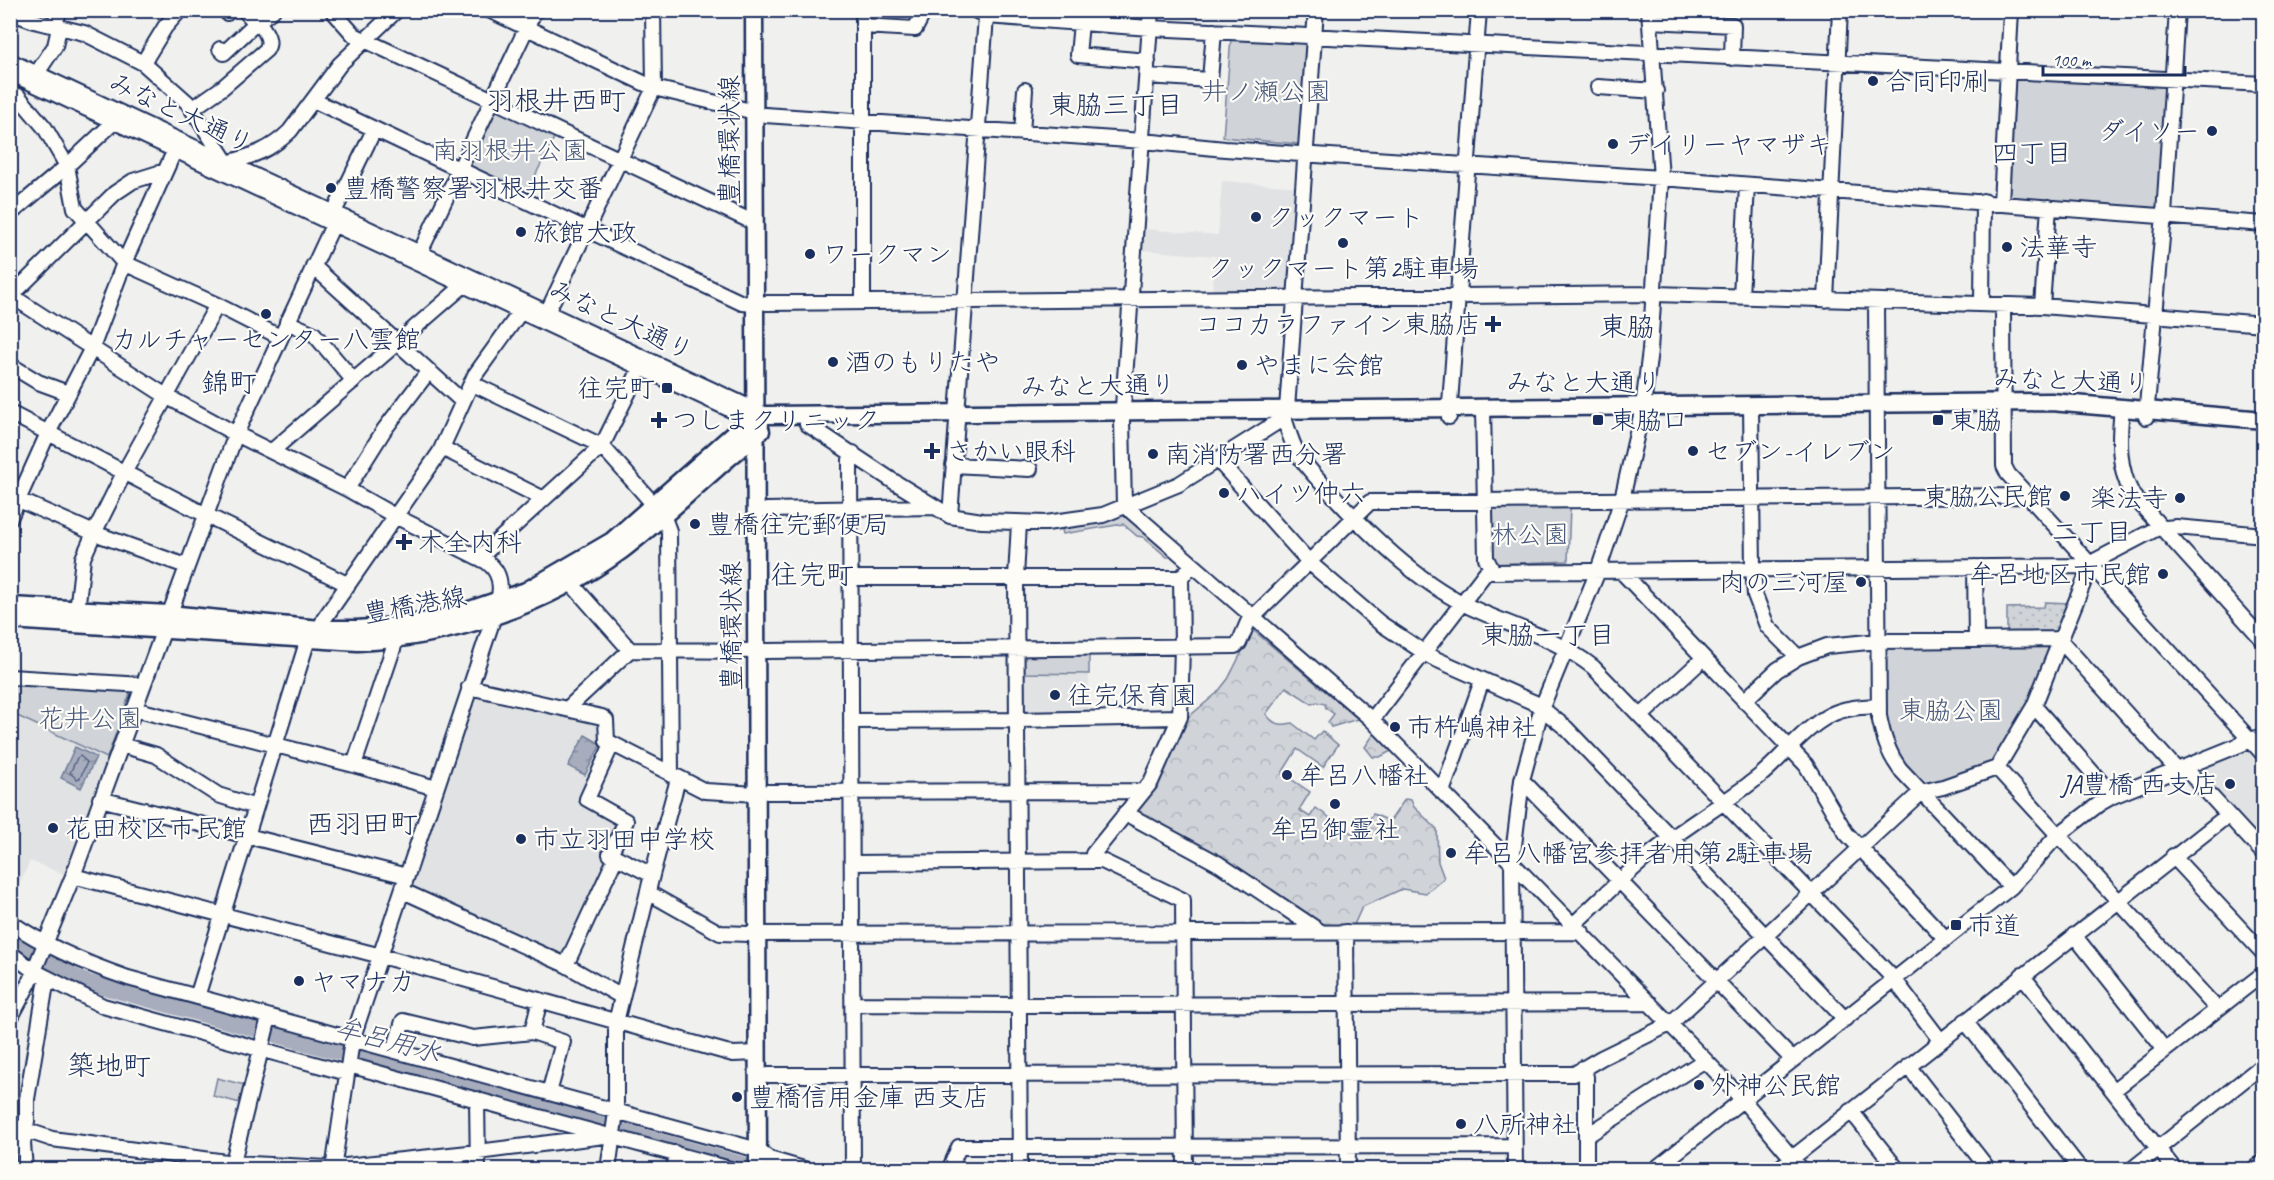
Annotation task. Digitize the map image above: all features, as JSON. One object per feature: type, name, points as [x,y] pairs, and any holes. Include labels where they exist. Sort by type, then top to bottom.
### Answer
[{"type":"main road","name":"豊橋環状線","points":[[754,10],[760,113],[763,934],[768,1075],[763,1162]]},
{"type":"main road","name":"豊橋環状線","points":[[761,304],[755,223],[765,10]]},
{"type":"main road","name":"みなと大通り","points":[[760,422],[1286,413],[1642,412],[1876,407],[2121,411],[2264,420]]},
{"type":"main road","name":"みなと大通り","points":[[2146,413],[2264,428]]},
{"type":"main road","name":"みなと大通り","points":[[760,422],[807,424],[957,418]]},
{"type":"main road","name":"豊橋環状線","points":[[760,422],[766,510],[762,651]]},
{"type":"main road","name":"豊橋港線","points":[[10,606],[314,634],[358,642],[396,640],[449,630],[496,609],[570,582],[621,550],[659,510],[760,422]]},
{"type":"main road","name":"豊橋港線","points":[[314,634],[397,626],[496,609],[612,541],[659,510]]},
{"type":"main road","name":"豊橋港線","points":[[10,620],[166,622]]},
{"type":"main road","name":"豊橋環状線","points":[[763,934],[758,1053],[763,1162]]},
{"type":"main road","points":[[2255,1170],[2264,1163]]},
{"type":"street","points":[[59,28],[55,24],[60,10]]},
{"type":"street","points":[[143,63],[165,27],[180,10]]},
{"type":"street","points":[[192,109],[231,81],[269,46],[269,40],[257,22],[244,10]]},
{"type":"street","points":[[220,49],[224,53],[273,10]]},
{"type":"street","points":[[332,10],[354,35],[755,223]]},
{"type":"street","points":[[10,12],[34,21],[84,33],[143,63],[188,103],[227,163],[262,153],[290,131],[340,64],[397,10]]},
{"type":"street","points":[[489,10],[654,88],[760,113],[1748,186],[1983,201],[2264,224]]},
{"type":"street","points":[[417,259],[535,10]]},
{"type":"street","points":[[545,318],[654,88],[653,10]]},
{"type":"street","points":[[863,10],[863,302]]},
{"type":"street","points":[[863,26],[915,29],[925,10]]},
{"type":"street","points":[[1151,10],[1122,416],[1124,505],[1372,720],[1650,1002],[1743,1100],[1802,1170]]},
{"type":"street","points":[[1316,10],[1286,413],[1296,450],[1307,466],[1354,518],[1432,585],[1497,620],[1526,629],[1566,647],[1593,667],[1894,979],[1940,1040]]},
{"type":"street","points":[[1449,412],[1479,10]]},
{"type":"street","points":[[1826,300],[1840,10]]},
{"type":"street","points":[[2001,203],[2011,10]]},
{"type":"street","points":[[2146,413],[2164,215],[2177,10]]},
{"type":"street","points":[[950,516],[977,130],[981,13],[1081,23],[1214,32],[2264,84]]},
{"type":"street","points":[[1515,1170],[1512,862],[1522,780],[1542,707],[1598,571],[1622,500],[1642,412],[1655,294],[1661,178],[1650,16],[1733,25],[1732,58]]},
{"type":"street","points":[[1081,23],[1078,55],[1210,80],[1214,32]]},
{"type":"street","points":[[59,28],[55,46],[33,78],[14,99],[45,128],[67,165],[75,208],[124,263],[217,305],[280,337]]},
{"type":"street","name":"みなと大通り","points":[[10,61],[33,78],[114,122],[227,163],[333,220]]},
{"type":"street","name":"みなと大通り","points":[[10,73],[33,78],[177,145],[760,422]]},
{"type":"street","points":[[1598,87],[1656,91]]},
{"type":"street","points":[[1022,133],[1025,90]]},
{"type":"street","points":[[313,100],[742,303],[1655,294],[2042,306],[2264,324]]},
{"type":"street","points":[[10,214],[114,122]]},
{"type":"street","points":[[10,1019],[42,961],[236,434],[374,130]]},
{"type":"street","points":[[177,145],[124,263],[92,348],[48,433],[14,507],[94,532],[186,567]]},
{"type":"street","points":[[165,171],[133,181],[115,193],[11,296],[166,396],[479,558],[496,570],[501,589],[435,788],[350,1058],[333,1168]]},
{"type":"street","points":[[1741,296],[1748,186]]},
{"type":"street","points":[[1982,304],[1983,201]]},
{"type":"street","points":[[2042,306],[2049,207]]},
{"type":"street","name":"みなと大通り","points":[[417,259],[463,286],[523,308]]},
{"type":"street","points":[[313,267],[463,402]]},
{"type":"street","points":[[272,451],[463,286]]},
{"type":"street","points":[[1876,301],[1879,706],[1883,734],[1888,749],[1900,769],[2011,887]]},
{"type":"street","points":[[77,611],[83,558],[94,532],[125,471],[217,305]]},
{"type":"street","points":[[2003,305],[2004,466],[2008,474],[2264,755]]},
{"type":"street","points":[[196,997],[224,914],[274,745],[314,634],[442,448],[471,384],[523,308]]},
{"type":"street","name":"みなと大通り","points":[[545,318],[640,369],[760,422]]},
{"type":"street","points":[[287,322],[314,334],[354,381]]},
{"type":"street","points":[[10,365],[38,382],[68,393]]},
{"type":"street","points":[[479,558],[602,446],[640,369]]},
{"type":"street","points":[[347,489],[384,430],[428,372]]},
{"type":"street","points":[[471,384],[602,446],[659,510],[669,531],[670,651],[675,777],[649,893],[616,1022],[614,1126],[608,1170]]},
{"type":"street","points":[[1751,409],[1755,595],[1764,620],[1773,633],[1798,657]]},
{"type":"street","points":[[2121,411],[2120,458],[2126,483],[2133,496],[2264,641]]},
{"type":"street","points":[[1484,412],[1486,558],[1489,572]]},
{"type":"street","points":[[10,413],[206,515],[347,584]]},
{"type":"street","points":[[807,424],[950,516],[982,521],[1046,523],[1103,515],[1179,484],[1286,413]]},
{"type":"street","points":[[442,448],[544,499]]},
{"type":"street","points":[[853,453],[850,460],[853,1170]]},
{"type":"street","points":[[1217,459],[1310,563],[1380,623],[1424,653],[1482,681],[1519,694],[1542,707],[1566,728],[1845,1019]]},
{"type":"street","points":[[953,465],[1030,470]]},
{"type":"street","points":[[567,710],[630,650],[762,651],[1235,646],[1248,622],[1370,502],[2026,496]]},
{"type":"street","points":[[766,510],[934,507]]},
{"type":"street","points":[[1018,523],[1016,577],[1020,1170]]},
{"type":"street","points":[[1372,720],[1462,603],[1489,572],[2088,564],[2156,529],[2176,527],[2264,535]]},
{"type":"street","points":[[768,1075],[1574,1074],[1670,1024],[1921,792],[1944,787],[1997,768],[2034,706],[2088,564]]},
{"type":"street","points":[[1092,861],[1093,854],[1151,782],[1179,717],[1182,646],[1181,578],[1192,565]]},
{"type":"street","points":[[1975,567],[1976,639]]},
{"type":"street","points":[[1621,571],[1806,765],[1834,816],[1859,848],[1946,939]]},
{"type":"street","points":[[850,578],[1181,578]]},
{"type":"street","points":[[570,582],[630,650]]},
{"type":"street","points":[[1744,701],[1777,670],[1798,657],[1827,646],[1879,641],[2059,639],[2264,854]]},
{"type":"street","points":[[354,765],[396,640]]},
{"type":"street","points":[[1641,716],[1704,658]]},
{"type":"street","points":[[10,677],[143,685]]},
{"type":"street","points":[[1442,792],[1482,681]]},
{"type":"street","points":[[469,687],[602,717],[606,720],[607,741],[675,777],[713,793],[1143,791]]},
{"type":"street","points":[[649,893],[720,933],[1514,932],[1578,928],[1620,880],[1672,838],[1725,802],[1791,749],[1809,730],[1835,712],[1879,706]]},
{"type":"street","points":[[2034,706],[2112,796]]},
{"type":"street","points":[[134,709],[435,788]]},
{"type":"street","points":[[851,721],[1179,717]]},
{"type":"street","points":[[1654,1170],[2011,887],[2058,836],[2084,814],[2112,796],[2264,735]]},
{"type":"street","points":[[612,744],[586,799],[626,821],[610,854],[652,875]]},
{"type":"street","points":[[121,745],[156,755],[218,795],[256,807]]},
{"type":"street","points":[[1997,768],[2217,1009]]},
{"type":"street","points":[[1522,780],[1793,1060]]},
{"type":"street","points":[[100,799],[407,876]]},
{"type":"street","points":[[1125,813],[1219,864],[1321,932]]},
{"type":"street","points":[[1777,1170],[2173,856],[2228,815]]},
{"type":"street","points":[[2173,856],[2264,954]]},
{"type":"street","points":[[566,965],[616,857]]},
{"type":"street","points":[[852,863],[1102,861],[1183,900],[1185,1170]]},
{"type":"street","points":[[73,876],[381,956],[733,1054],[758,1053]]},
{"type":"street","points":[[403,891],[566,965],[622,997]]},
{"type":"street","points":[[10,922],[36,940],[42,961],[23,1143],[25,1170]]},
{"type":"street","points":[[1346,932],[1348,1170]]},
{"type":"street","points":[[2074,934],[2164,1050]]},
{"type":"street","points":[[10,953],[42,961],[110,972],[196,997],[265,1033],[350,1058],[393,1051],[549,1093],[614,1126],[675,1153],[734,1170]]},
{"type":"street","points":[[42,961],[103,1005],[265,1033],[477,1099],[614,1126],[763,1162],[807,1170]]},
{"type":"street","points":[[2114,1090],[2264,973]]},
{"type":"street","points":[[2022,975],[2175,1170]]},
{"type":"street","points":[[532,1032],[540,1000]]},
{"type":"street","points":[[853,1004],[1650,1002]]},
{"type":"street","points":[[393,1051],[403,1021],[473,1038],[532,1032],[563,1042],[549,1093]]},
{"type":"street","points":[[1965,1021],[2081,1170]]},
{"type":"street","points":[[232,1166],[265,1033]]},
{"type":"street","points":[[1586,1133],[1591,1133],[1705,1060]]},
{"type":"street","points":[[2131,1170],[2264,1064]]},
{"type":"street","points":[[1908,1066],[1989,1170]]},
{"type":"street","points":[[1583,1068],[1586,1077],[1586,1170]]},
{"type":"street","points":[[477,1099],[478,1170]]},
{"type":"street","points":[[1851,1111],[1898,1170]]},
{"type":"street","points":[[10,1125],[52,1139],[232,1166],[327,1168],[478,1152],[614,1126]]},
{"type":"street","points":[[949,1170],[959,1147],[1515,1146]]},
{"type":"street","points":[[675,1153],[675,1170]]},
{"type":"shaded area","points":[[1222,181],[1300,187],[1290,290],[1287,293],[1212,293],[1216,256],[1140,250],[1142,229],[1218,235]]},
{"type":"shaded area","name":"往完保育園","points":[[1021,673],[1089,674],[1089,715],[1022,715]]},
{"type":"shaded area","name":"市立羽田中学校","points":[[480,695],[603,724],[605,751],[583,800],[622,823],[611,858],[563,960],[410,891],[474,698]]},
{"type":"shaded area","points":[[11,713],[107,758],[64,874],[30,861],[11,903]]},
{"type":"shaded area","points":[[2250,749],[2263,761],[2263,848],[2198,776],[2198,771]]},
{"type":"green space","name":"井ノ瀬公園","points":[[1231,38],[1305,40],[1309,44],[1299,144],[1223,137]]},
{"type":"green space","points":[[2017,76],[2164,82],[2168,87],[2160,202],[2155,208],[2011,198],[2007,193],[2011,81]]},
{"type":"green space","name":"南羽根井公園","points":[[493,105],[555,136],[527,192],[523,194],[466,168]]},
{"type":"green space","name":"林公園","points":[[1490,505],[1570,506],[1568,561],[1498,564],[1492,559]]},
{"type":"green space","points":[[1119,514],[1173,557],[1167,557],[1123,524],[1063,534],[1061,526]]},
{"type":"green space","points":[[2045,602],[2071,603],[2055,636],[2007,637],[2007,608],[2044,607]]},
{"type":"green space","name":"牟呂八幡社","points":[[1253,630],[1358,719],[1331,727],[1328,722],[1334,714],[1326,708],[1325,704],[1317,702],[1312,704],[1286,687],[1266,714],[1277,723],[1292,723],[1314,740],[1322,731],[1338,745],[1323,767],[1297,749],[1282,773],[1310,792],[1299,810],[1310,817],[1316,808],[1357,837],[1373,814],[1390,821],[1405,799],[1411,800],[1414,807],[1437,829],[1438,862],[1444,878],[1426,893],[1402,889],[1362,907],[1353,927],[1325,929],[1134,813],[1186,719],[1217,693],[1228,679]]},
{"type":"green space","name":"東脇公園","points":[[1968,644],[2047,646],[2050,651],[2033,697],[1995,765],[1925,787],[1902,764],[1886,730],[1884,649],[1888,646]]},
{"type":"green space","points":[[1023,653],[1089,653],[1089,674],[1021,673]]},
{"type":"green space","name":"花井公園","points":[[11,683],[127,690],[130,693],[107,758],[11,713]]},
{"type":"green space","points":[[1374,734],[1391,751],[1380,757],[1373,757],[1365,747]]},
{"type":"green space","points":[[217,1078],[249,1086],[244,1104],[213,1096]]},
{"type":"water","points":[[585,735],[601,744],[585,775],[568,766]]},
{"type":"water","points":[[75,747],[96,757],[81,788],[61,778]]},
{"type":"waterway","name":"牟呂用水","points":[[10,935],[57,968],[86,982],[763,1170]]},
{"type":"place","name":"合同印刷","points":[[1873,81]]},
{"type":"place","name":"ダイソー","points":[[2212,131]]},
{"type":"place","name":"デイリーヤマザキ","points":[[1613,144]]},
{"type":"place","name":"豊橋警察署羽根井交番","points":[[331,188]]},
{"type":"place","name":"クックマート","points":[[1256,217]]},
{"type":"place","name":"旅館大政","points":[[521,232]]},
{"type":"place","name":"クックマート第2駐車場","points":[[1343,243]]},
{"type":"place","name":"法華寺","points":[[2007,247]]},
{"type":"place","name":"ワークマン","points":[[810,254]]},
{"type":"place","name":"カルチャーセンター八雲館","points":[[266,314]]},
{"type":"place","name":"ココカラファイン東脇店","points":[[1493,324]]},
{"type":"place","name":"酒のもりたや","points":[[833,362]]},
{"type":"place","name":"やまに会館","points":[[1242,365]]},
{"type":"place","name":"往完町","points":[[667,388]]},
{"type":"place","name":"つしまクリニック","points":[[659,420]]},
{"type":"place","name":"東脇口","points":[[1598,420]]},
{"type":"place","name":"東脇","points":[[1938,420]]},
{"type":"place","name":"さかい眼科","points":[[932,451]]},
{"type":"place","name":"セブン-イレブン","points":[[1693,451]]},
{"type":"place","name":"南消防署西分署","points":[[1153,454]]},
{"type":"place","name":"ハイツ仲六","points":[[1224,493]]},
{"type":"place","name":"東脇公民館","points":[[2065,496]]},
{"type":"place","name":"楽法寺","points":[[2180,498]]},
{"type":"place","name":"豊橋往完郵便局","points":[[695,524]]},
{"type":"place","name":"木全内科","points":[[404,542]]},
{"type":"place","name":"牟呂地区市民館","points":[[2163,574]]},
{"type":"place","name":"肉の三河屋","points":[[1861,582]]},
{"type":"place","name":"往完保育園","points":[[1055,695]]},
{"type":"place","name":"市杵嶋神社","points":[[1395,727]]},
{"type":"place","name":"牟呂八幡社","points":[[1287,775]]},
{"type":"place","name":"JA豊橋 西支店","points":[[2230,784]]},
{"type":"place","name":"牟呂御霊社","points":[[1335,804]]},
{"type":"place","name":"花田校区市民館","points":[[53,828]]},
{"type":"place","name":"市立羽田中学校","points":[[521,839]]},
{"type":"place","name":"牟呂八幡宮参拝者用第2駐車場","points":[[1451,853]]},
{"type":"place","name":"市道","points":[[1956,925]]},
{"type":"place","name":"ヤマナカ","points":[[299,981]]},
{"type":"place","name":"外神公民館","points":[[1699,1085]]},
{"type":"place","name":"豊橋信用金庫 西支店","points":[[737,1097]]},
{"type":"place","name":"八所神社","points":[[1461,1124]]},
{"type":"district","name":"羽根井西町","points":[[556,100]]},
{"type":"district","name":"東脇三丁目","points":[[1116,105]]},
{"type":"district","name":"四丁目","points":[[2032,153]]},
{"type":"district","name":"東脇","points":[[1627,326]]},
{"type":"district","name":"錦町","points":[[229,382]]},
{"type":"district","name":"二丁目","points":[[2092,532]]},
{"type":"district","name":"往完町","points":[[812,574]]},
{"type":"district","name":"東脇一丁目","points":[[1548,635]]},
{"type":"district","name":"西羽田町","points":[[362,823]]},
{"type":"district","name":"築地町","points":[[109,1065]]}]
